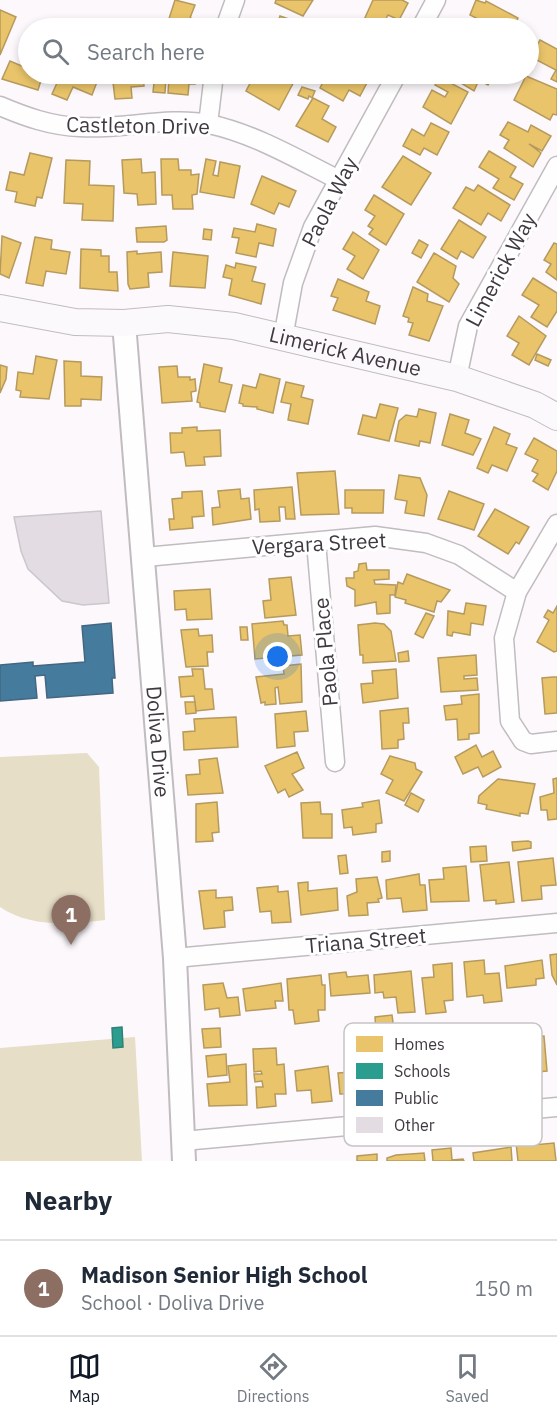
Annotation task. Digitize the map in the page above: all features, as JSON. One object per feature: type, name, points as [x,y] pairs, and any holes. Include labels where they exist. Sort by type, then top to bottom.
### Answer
[{"type":"main road","name":"Limerick Avenue","points":[[0,308],[75,322],[124,323],[168,319],[234,326],[457,378],[535,405],[557,417]]},
{"type":"street","points":[[229,18],[235,0]]},
{"type":"street","points":[[426,18],[436,0]]},
{"type":"street","points":[[208,124],[213,84]]},
{"type":"street","name":"Paola Way","points":[[283,338],[293,283],[312,227],[392,84]]},
{"type":"street","name":"Castleton Drive","points":[[0,106],[33,120],[80,127],[184,122],[208,124],[257,139],[339,180]]},
{"type":"street","name":"Limerick Way","points":[[457,378],[468,326],[557,166]]},
{"type":"street","name":"Doliva Drive","points":[[124,323],[145,557],[175,958],[184,1151]]},
{"type":"street","points":[[557,524],[517,592],[504,639],[510,721],[523,741],[531,744],[557,741]]},
{"type":"street","name":"Vergara Street","points":[[145,557],[375,536],[426,543],[459,555],[517,592]]},
{"type":"street","name":"Paola Place","points":[[316,542],[335,762]]},
{"type":"street","name":"Triana Street","points":[[175,958],[557,923]]},
{"type":"street","points":[[542,1109],[557,1107]]},
{"type":"street","points":[[184,1151],[344,1132]]},
{"type":"shaded area","points":[[87,753],[99,767],[105,920],[51,923],[12,914],[0,907],[0,757]]},
{"type":"shaded area","points":[[135,1037],[142,1161],[0,1161],[0,1048]]},
{"type":"building: Homes","points":[[175,0],[195,5],[190,18],[169,18]]},
{"type":"building: Homes","points":[[276,0],[313,0],[303,16],[275,3]]},
{"type":"building: Homes","points":[[373,0],[402,0],[408,3],[400,18],[388,15],[386,18],[365,18]]},
{"type":"building: Homes","points":[[476,0],[485,3],[486,1],[518,18],[476,18],[470,15]]},
{"type":"building: Homes","points":[[0,10],[16,17],[0,55]]},
{"type":"building: Homes","points":[[540,40],[557,49],[557,82],[551,79],[556,70],[539,61]]},
{"type":"building: Homes","points":[[10,61],[18,64],[18,84],[2,79]]},
{"type":"building: Homes","points":[[539,81],[557,89],[557,115],[553,114],[550,120],[514,100],[522,84],[539,84]]},
{"type":"building: Homes","points":[[18,84],[40,84],[38,90]]},
{"type":"building: Homes","points":[[56,84],[96,84],[92,95],[73,87],[67,100],[52,94]]},
{"type":"building: Homes","points":[[113,84],[144,84],[144,86],[131,87],[132,98],[115,99]]},
{"type":"building: Homes","points":[[154,84],[166,84],[165,93],[153,92]]},
{"type":"building: Homes","points":[[169,84],[189,84],[188,95],[168,93]]},
{"type":"building: Homes","points":[[250,84],[293,84],[279,110],[246,91]]},
{"type":"building: Homes","points":[[322,84],[366,84],[360,96],[349,90],[343,101],[320,88]]},
{"type":"building: Homes","points":[[453,84],[468,92],[451,124],[423,107],[432,90],[445,97],[448,92],[435,85]]},
{"type":"building: Homes","points":[[462,84],[477,84],[474,91]]},
{"type":"building: Homes","points":[[302,87],[315,91],[312,98],[309,96],[308,99],[298,95]]},
{"type":"building: Homes","points":[[313,98],[329,106],[322,119],[336,127],[328,142],[296,126]]},
{"type":"building: Homes","points":[[508,122],[528,132],[531,125],[551,136],[542,151],[529,144],[541,153],[533,167],[504,148],[509,140],[500,135]]},
{"type":"building: Homes","points":[[431,123],[449,132],[437,155],[424,148],[420,155],[403,146],[412,129],[424,136]]},
{"type":"building: Homes","points":[[489,151],[516,167],[510,177],[523,184],[514,200],[493,188],[499,179],[479,167]]},
{"type":"building: Homes","points":[[30,153],[52,158],[42,198],[37,197],[35,206],[15,202],[17,192],[6,190],[10,172],[24,175]]},
{"type":"building: Homes","points":[[403,156],[431,173],[411,205],[382,187]]},
{"type":"building: Homes","points":[[141,159],[142,173],[155,172],[156,204],[138,205],[137,194],[124,193],[122,160]]},
{"type":"building: Homes","points":[[161,159],[178,159],[179,170],[191,170],[191,175],[199,174],[197,194],[192,195],[193,209],[173,209],[172,195],[162,195]]},
{"type":"building: Homes","points":[[206,159],[216,161],[213,175],[218,176],[220,162],[240,166],[234,198],[200,192]]},
{"type":"building: Homes","points":[[66,160],[90,161],[89,185],[114,186],[113,221],[82,220],[83,204],[64,203]]},
{"type":"building: Homes","points":[[262,176],[296,191],[289,207],[279,203],[274,214],[251,204]]},
{"type":"building: Homes","points":[[478,185],[510,205],[501,221],[488,213],[481,225],[453,208],[466,187],[474,191]]},
{"type":"building: Homes","points":[[374,195],[404,214],[386,245],[369,234],[373,229],[368,226],[375,216],[365,210]]},
{"type":"building: Homes","points":[[459,220],[486,237],[473,258],[461,251],[457,259],[441,249]]},
{"type":"building: Homes","points":[[257,224],[276,229],[273,246],[259,243],[256,257],[236,253],[239,238],[232,237],[234,228],[255,232]]},
{"type":"building: Homes","points":[[166,226],[167,240],[164,242],[137,242],[136,228]]},
{"type":"building: Homes","points":[[204,229],[212,230],[211,240],[203,239]]},
{"type":"building: Homes","points":[[353,232],[379,250],[363,279],[347,269],[355,256],[343,249]]},
{"type":"building: Homes","points":[[2,236],[21,243],[9,278],[0,274]]},
{"type":"building: Homes","points":[[35,237],[52,240],[51,249],[70,252],[66,274],[46,271],[43,286],[26,283]]},
{"type":"building: Homes","points":[[419,240],[428,245],[421,258],[412,253]]},
{"type":"building: Homes","points":[[554,243],[557,244],[557,280],[546,272],[551,264],[544,260]]},
{"type":"building: Homes","points":[[81,249],[101,250],[101,256],[109,256],[109,272],[117,272],[118,291],[80,288]]},
{"type":"building: Homes","points":[[137,251],[137,254],[161,252],[162,272],[148,273],[149,287],[130,289],[127,252]]},
{"type":"building: Homes","points":[[173,252],[208,256],[205,288],[170,286]]},
{"type":"building: Homes","points":[[434,253],[456,266],[453,278],[459,284],[449,302],[417,282]]},
{"type":"building: Homes","points":[[236,263],[256,267],[252,281],[265,284],[261,304],[229,295],[232,279],[223,277],[226,265],[235,268]]},
{"type":"building: Homes","points":[[533,278],[557,293],[557,311],[547,327],[531,317],[539,305],[522,295]]},
{"type":"building: Homes","points":[[338,279],[369,292],[366,301],[380,306],[375,324],[333,310],[338,298],[331,296]]},
{"type":"building: Homes","points":[[413,287],[428,294],[427,301],[443,306],[429,341],[409,335],[413,323],[408,322],[409,318],[403,316]]},
{"type":"building: Homes","points":[[519,316],[546,336],[529,365],[512,355],[519,343],[507,336]]},
{"type":"building: Homes","points":[[537,354],[551,360],[548,366],[535,360]]},
{"type":"building: Homes","points":[[36,356],[57,360],[49,399],[20,397],[21,391],[16,390],[18,372],[33,374]]},
{"type":"building: Homes","points":[[64,361],[81,362],[81,376],[102,377],[101,400],[81,399],[81,406],[65,406]]},
{"type":"building: Homes","points":[[204,364],[222,368],[219,382],[232,385],[225,412],[200,407],[200,403],[197,402]]},
{"type":"building: Homes","points":[[0,365],[7,367],[6,379],[0,393]]},
{"type":"building: Homes","points":[[177,366],[178,377],[195,379],[196,391],[191,392],[192,401],[162,403],[159,367]]},
{"type":"building: Homes","points":[[260,374],[280,379],[273,413],[239,403],[243,385],[256,388]]},
{"type":"building: Homes","points":[[286,382],[304,386],[301,397],[313,400],[308,424],[288,420],[291,404],[281,402]]},
{"type":"building: Homes","points":[[380,404],[398,408],[389,441],[358,434],[363,415],[376,418]]},
{"type":"building: Homes","points":[[419,409],[436,413],[430,443],[420,441],[419,446],[395,441],[399,421],[406,415],[417,417]]},
{"type":"building: Homes","points":[[450,414],[469,420],[465,433],[481,439],[473,455],[442,445]]},
{"type":"building: Homes","points":[[197,427],[197,431],[220,430],[221,456],[204,457],[205,465],[186,466],[184,452],[171,453],[170,433],[182,433],[182,428]]},
{"type":"building: Homes","points":[[494,427],[510,434],[506,444],[517,448],[507,471],[492,465],[488,473],[477,468]]},
{"type":"building: Homes","points":[[534,438],[557,451],[557,471],[548,490],[533,481],[538,474],[532,471],[538,460],[525,454]]},
{"type":"building: Homes","points":[[335,471],[339,514],[301,515],[297,473]]},
{"type":"building: Homes","points":[[399,475],[420,478],[427,495],[424,516],[405,513],[407,501],[395,499]]},
{"type":"building: Homes","points":[[292,487],[295,519],[286,519],[285,507],[279,507],[280,521],[260,522],[259,509],[255,510],[254,490]]},
{"type":"building: Homes","points":[[240,489],[241,499],[249,498],[251,519],[213,525],[212,508],[220,507],[218,491]]},
{"type":"building: Homes","points":[[345,490],[384,490],[383,513],[352,513],[352,508],[345,508]]},
{"type":"building: Homes","points":[[202,491],[204,516],[192,517],[193,528],[170,530],[169,519],[174,519],[172,499],[182,498],[182,492]]},
{"type":"building: Homes","points":[[449,491],[484,504],[474,530],[438,519]]},
{"type":"building: Homes","points":[[495,509],[529,527],[519,544],[516,542],[508,554],[478,536]]},
{"type":"building: Homes","points":[[366,563],[367,570],[389,570],[389,579],[374,580],[375,584],[396,585],[395,595],[390,595],[390,613],[377,614],[376,602],[355,606],[355,590],[347,586],[346,578],[354,578],[354,572],[358,571],[359,564]]},
{"type":"building: Homes","points":[[407,574],[450,590],[441,602],[437,601],[434,612],[405,603],[406,600],[395,597],[398,582],[403,584]]},
{"type":"building: Homes","points":[[291,577],[296,615],[265,618],[263,601],[271,600],[269,579]]},
{"type":"building: Homes","points":[[210,589],[212,619],[187,620],[186,609],[175,610],[174,591]]},
{"type":"building: Homes","points":[[466,603],[486,606],[483,625],[471,623],[470,635],[453,632],[452,636],[447,635],[448,611],[464,614]]},
{"type":"building: Homes","points":[[557,606],[557,651],[554,652],[537,642],[549,620],[544,617],[548,610],[553,613]]},
{"type":"building: Homes","points":[[426,613],[434,616],[423,638],[415,634]]},
{"type":"building: Homes","points":[[283,621],[284,625],[287,625],[288,636],[300,635],[302,655],[255,659],[252,624]]},
{"type":"building: Homes","points":[[384,624],[391,631],[396,661],[363,663],[363,655],[360,655],[358,625]]},
{"type":"building: Homes","points":[[240,627],[247,627],[248,640],[241,640]]},
{"type":"building: Homes","points":[[198,629],[199,636],[212,635],[213,652],[207,652],[208,666],[186,667],[181,630]]},
{"type":"building: Homes","points":[[408,651],[409,661],[399,662],[398,653]]},
{"type":"building: Homes","points":[[476,655],[477,675],[464,676],[464,679],[477,678],[478,690],[441,692],[438,658]]},
{"type":"building: Homes","points":[[301,664],[302,702],[280,704],[278,687],[275,688],[276,704],[261,703],[256,677],[284,674],[283,666]]},
{"type":"building: Homes","points":[[192,669],[203,669],[205,689],[212,689],[214,709],[196,711],[194,696],[181,697],[179,677],[193,676]]},
{"type":"building: Homes","points":[[396,669],[398,698],[363,703],[361,684],[373,683],[372,671]]},
{"type":"building: Homes","points":[[557,677],[557,713],[545,714],[542,678]]},
{"type":"building: Homes","points":[[479,694],[479,733],[469,734],[469,739],[458,740],[457,719],[446,720],[444,706],[462,704],[461,696]]},
{"type":"building: Homes","points":[[185,702],[195,702],[196,713],[186,714]]},
{"type":"building: Homes","points":[[408,708],[409,723],[403,723],[404,739],[398,740],[398,748],[382,749],[380,711]]},
{"type":"building: Homes","points":[[306,711],[308,731],[294,732],[295,746],[277,748],[275,714]]},
{"type":"building: Homes","points":[[236,717],[238,747],[184,750],[183,732],[195,731],[194,719]]},
{"type":"building: Homes","points":[[476,745],[482,757],[493,751],[501,767],[483,777],[478,767],[463,774],[455,757]]},
{"type":"building: Homes","points":[[297,752],[304,768],[292,774],[303,790],[289,797],[285,789],[278,793],[265,766]]},
{"type":"building: Homes","points":[[390,756],[415,763],[416,769],[422,772],[404,801],[386,793],[393,780],[381,774]]},
{"type":"building: Homes","points":[[217,758],[223,793],[188,795],[186,775],[200,774],[199,760]]},
{"type":"building: Homes","points":[[557,778],[557,819],[548,820],[547,810],[541,810],[540,797],[554,793],[553,779]]},
{"type":"building: Homes","points":[[498,779],[535,784],[528,814],[520,813],[520,816],[486,809],[487,805],[478,803],[479,796]]},
{"type":"building: Homes","points":[[411,793],[424,800],[418,812],[405,805]]},
{"type":"building: Homes","points":[[379,800],[382,823],[376,824],[376,832],[353,835],[352,827],[344,828],[342,810],[363,807],[362,803]]},
{"type":"building: Homes","points":[[217,802],[219,832],[212,833],[213,841],[196,842],[196,804]]},
{"type":"building: Homes","points":[[320,802],[321,814],[332,814],[332,838],[303,838],[301,803]]},
{"type":"building: Homes","points":[[512,842],[531,842],[531,848],[513,851]]},
{"type":"building: Homes","points":[[486,846],[487,861],[471,862],[470,847]]},
{"type":"building: Homes","points":[[390,851],[390,861],[382,862],[382,852]]},
{"type":"building: Homes","points":[[346,855],[348,873],[340,874],[338,856]]},
{"type":"building: Homes","points":[[553,858],[556,885],[541,886],[542,899],[522,901],[518,862]]},
{"type":"building: Homes","points":[[509,862],[514,902],[496,904],[496,900],[484,901],[480,865]]},
{"type":"building: Homes","points":[[466,866],[469,901],[431,902],[429,880],[444,879],[443,868]]},
{"type":"building: Homes","points":[[419,874],[420,885],[425,885],[427,910],[403,912],[401,898],[387,899],[386,880]]},
{"type":"building: Homes","points":[[377,877],[382,898],[378,899],[379,902],[367,903],[368,915],[349,916],[347,896],[357,892],[356,879]]},
{"type":"building: Homes","points":[[308,882],[308,891],[337,888],[338,910],[301,915],[298,883]]},
{"type":"building: Homes","points":[[278,886],[278,892],[288,891],[291,922],[272,923],[271,911],[260,912],[257,888]]},
{"type":"building: Homes","points":[[216,890],[216,898],[232,897],[233,910],[224,911],[225,927],[204,929],[199,891]]},
{"type":"building: Homes","points":[[557,954],[557,985],[552,975],[550,955]]},
{"type":"building: Homes","points":[[484,960],[485,974],[499,973],[502,1001],[484,1003],[483,995],[467,997],[464,962]]},
{"type":"building: Homes","points":[[542,960],[544,978],[536,979],[536,985],[507,988],[505,966]]},
{"type":"building: Homes","points":[[452,963],[453,1000],[444,1001],[446,1012],[426,1014],[422,978],[434,977],[433,965]]},
{"type":"building: Homes","points":[[411,971],[415,1012],[398,1013],[396,997],[384,998],[383,992],[375,993],[374,975]]},
{"type":"building: Homes","points":[[346,972],[347,977],[368,975],[370,993],[331,996],[329,974]]},
{"type":"building: Homes","points":[[321,975],[322,985],[325,985],[325,1010],[318,1010],[319,1021],[295,1024],[293,1010],[289,1010],[287,979]]},
{"type":"building: Homes","points":[[223,983],[227,998],[238,997],[240,1015],[220,1017],[219,1008],[205,1010],[203,985]]},
{"type":"building: Homes","points":[[281,983],[283,1001],[275,1001],[276,1008],[246,1011],[243,989]]},
{"type":"building: Homes","points":[[392,1015],[393,1023],[375,1023],[375,1017]]},
{"type":"building: Homes","points":[[220,1028],[221,1047],[204,1048],[202,1029]]},
{"type":"building: Homes","points":[[542,1036],[544,1036],[547,1071],[542,1071]]},
{"type":"building: Homes","points":[[276,1048],[277,1065],[284,1064],[286,1094],[275,1094],[276,1106],[257,1108],[256,1087],[263,1087],[262,1081],[255,1082],[254,1074],[262,1074],[261,1071],[254,1072],[253,1049]]},
{"type":"building: Homes","points":[[226,1054],[227,1075],[208,1077],[206,1056]]},
{"type":"building: Homes","points":[[246,1064],[247,1105],[209,1106],[207,1084],[230,1082],[228,1066]]},
{"type":"building: Homes","points":[[328,1066],[332,1101],[312,1103],[311,1090],[297,1091],[295,1071]]},
{"type":"building: Homes","points":[[338,1073],[344,1073],[344,1094],[340,1094]]},
{"type":"building: Homes","points":[[554,1143],[556,1161],[518,1161],[516,1146],[542,1146],[542,1144]]},
{"type":"building: Homes","points":[[511,1147],[512,1161],[474,1161],[473,1153]]},
{"type":"building: Homes","points":[[451,1148],[452,1160],[463,1159],[464,1161],[433,1161],[432,1150]]},
{"type":"building: Homes","points":[[424,1153],[425,1161],[387,1161],[387,1158],[396,1155]]},
{"type":"building: Homes","points":[[377,1154],[377,1161],[357,1161],[357,1156]]},
{"type":"building: Schools","points":[[122,1027],[123,1047],[113,1048],[112,1028]]},
{"type":"building: Public","points":[[111,623],[115,678],[112,678],[113,693],[47,698],[45,675],[35,676],[37,698],[0,701],[0,665],[33,662],[33,666],[85,662],[82,626]]},
{"type":"building: Other","points":[[101,511],[109,603],[83,605],[62,601],[28,569],[21,551],[14,517]]},
{"type":"place","name":"Madison Senior High School","points":[[71,945]]}]
